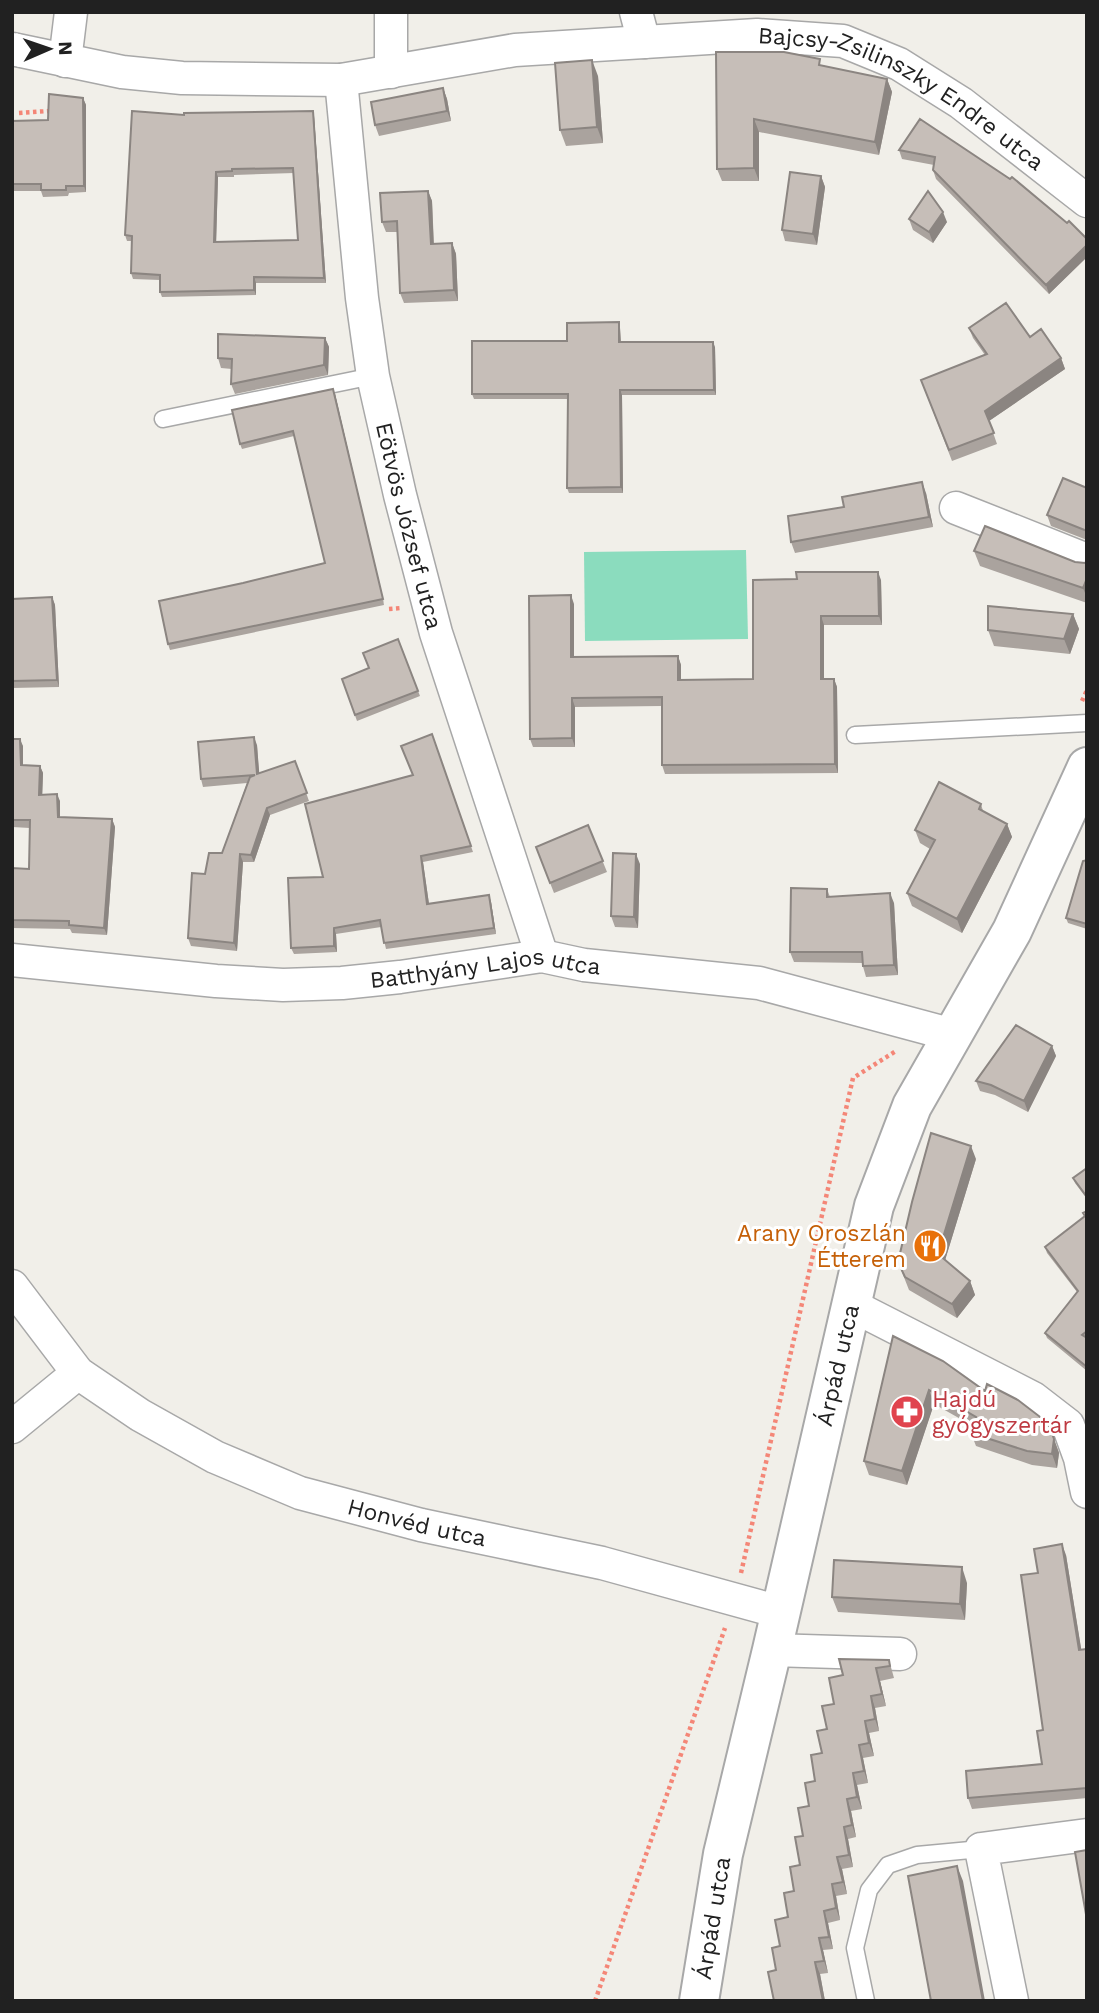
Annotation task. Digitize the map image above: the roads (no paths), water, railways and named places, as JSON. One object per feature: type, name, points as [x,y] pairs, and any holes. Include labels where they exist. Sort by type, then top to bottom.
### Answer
[{"type":"street","points":[[65,61],[71,12]]},
{"type":"street","points":[[391,12],[391,72]]},
{"type":"street","name":"Bajcsy-Zsilinszky Endre utca","points":[[12,49],[122,72],[182,78],[341,80],[640,27],[701,25],[757,35],[844,41],[899,64],[961,103],[1087,201]]},
{"type":"street","name":"Eötvös József utca","points":[[341,80],[354,230],[373,376],[400,495],[436,634],[542,956]]},
{"type":"street","points":[[956,508],[1087,560]]},
{"type":"street","name":"Árpád utca","points":[[699,2001],[723,1854],[874,1206],[912,1106],[1013,931],[1087,768]]},
{"type":"street","name":"Batthyány Lajos utca","points":[[12,960],[283,985],[400,977],[542,956],[584,965],[759,983],[953,1035]]},
{"type":"street","name":"Honvéd utca","points":[[12,1286],[78,1373],[140,1415],[215,1457],[300,1493],[421,1525],[602,1563],[780,1612]]},
{"type":"street","points":[[851,1305],[1033,1398],[1077,1417],[1080,1458],[1087,1492]]},
{"type":"street","points":[[12,1427],[78,1373]]},
{"type":"street","points":[[772,1650],[900,1654]]},
{"type":"street","points":[[1012,2001],[981,1849],[1087,1835]]},
{"type":"lane","points":[[163,419],[373,376]]},
{"type":"lane","points":[[855,735],[1087,723]]},
{"type":"lane","points":[[866,2001],[855,1948],[869,1889],[888,1865],[897,1861],[916,1855],[981,1849]]},
{"type":"place","name":"Arany Oroszlán Étterem","points":[[930,1246]]},
{"type":"place","name":"Hajdú gyógyszertár","points":[[907,1412]]}]
